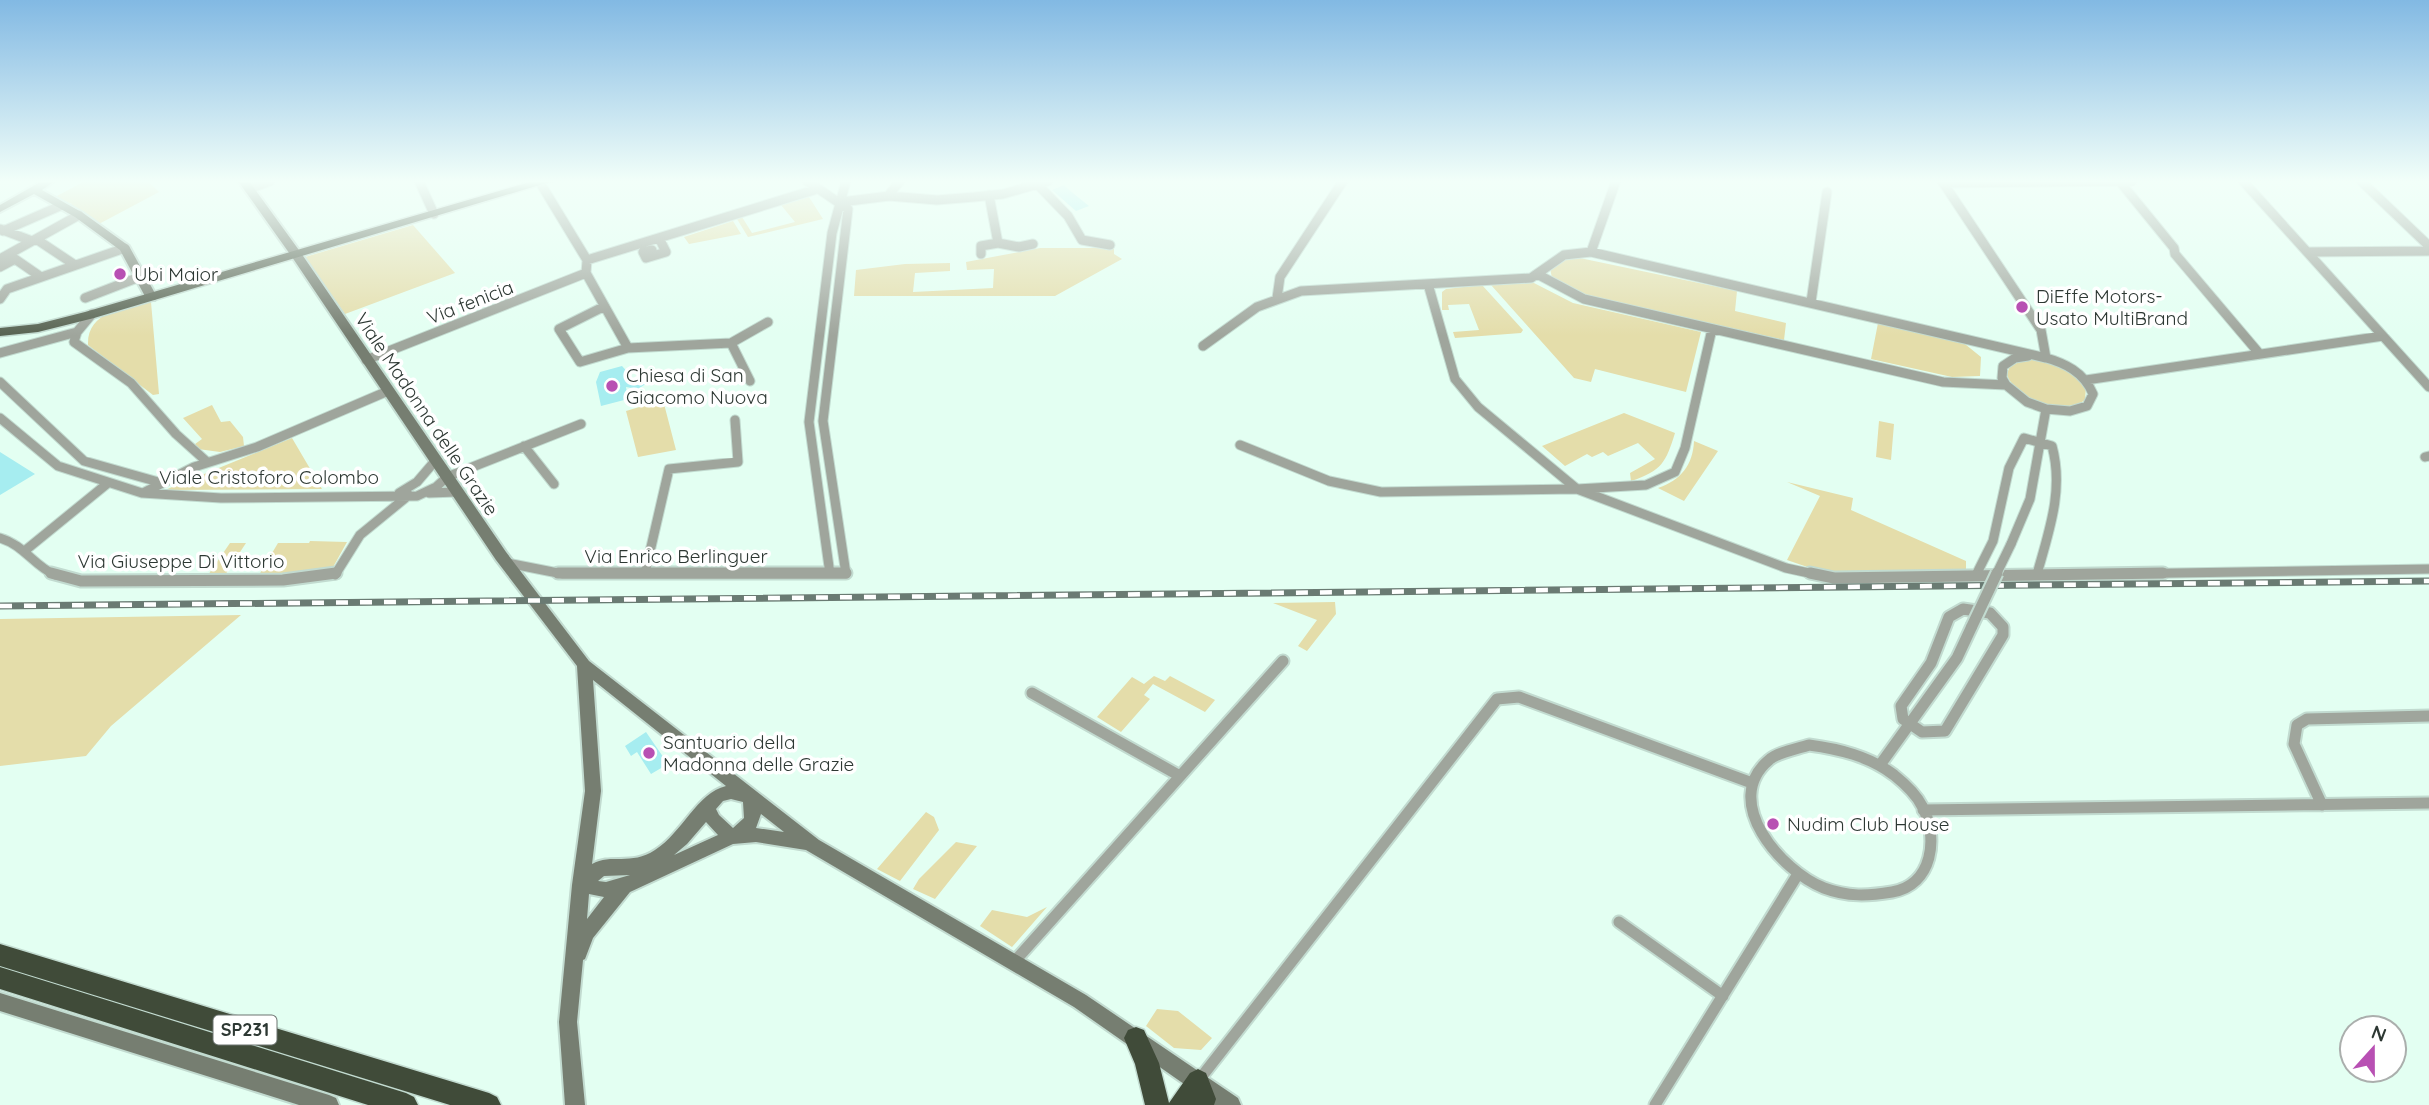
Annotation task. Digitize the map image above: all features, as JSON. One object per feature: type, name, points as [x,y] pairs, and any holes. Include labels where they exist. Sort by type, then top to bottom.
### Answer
[{"type":"highway","name":"SP231","points":[[0,956],[489,1105]]},
{"type":"highway","name":"SP231","points":[[0,978],[406,1105]]},
{"type":"highway","points":[[1136,1038],[1147,1063],[1157,1105]]},
{"type":"highway","points":[[1180,1105],[1198,1081]]},
{"type":"highway","points":[[1198,1081],[1204,1099],[1202,1105]]},
{"type":"main road","points":[[0,332],[38,328],[92,314],[373,233]]},
{"type":"street","points":[[10,233],[34,240],[75,265]]},
{"type":"street","points":[[0,267],[47,233]]},
{"type":"street","points":[[103,233],[125,248],[151,296]]},
{"type":"street","name":"Viale Madonna delle Grazie","points":[[281,233],[435,461],[584,665],[813,845]]},
{"type":"street","points":[[571,233],[587,260],[586,274],[628,348]]},
{"type":"street","points":[[587,260],[677,233]]},
{"type":"street","points":[[830,574],[809,422],[832,233]]},
{"type":"street","name":"Via Enrico Berlinguer","points":[[507,563],[563,574],[846,574],[823,421],[845,233]]},
{"type":"street","points":[[996,233],[998,243]]},
{"type":"street","points":[[1078,233],[1082,240],[1110,245]]},
{"type":"street","points":[[1277,298],[1280,277],[1309,233]]},
{"type":"street","points":[[1591,252],[1598,233]]},
{"type":"street","points":[[1811,302],[1821,233]]},
{"type":"street","points":[[1976,233],[2042,330],[2046,358]]},
{"type":"street","points":[[2162,233],[2175,248],[2175,254],[2258,352]]},
{"type":"street","points":[[2290,233],[2429,387]]},
{"type":"street","points":[[2415,233],[2429,246]]},
{"type":"street","points":[[652,250],[643,252],[646,258],[666,252],[659,238]]},
{"type":"street","points":[[981,254],[981,246],[998,243],[1018,247],[1033,244]]},
{"type":"street","points":[[0,299],[3,286],[125,248]]},
{"type":"street","points":[[2308,252],[2429,251]]},
{"type":"street","points":[[1203,346],[1239,318],[1277,298],[1301,291],[1531,278],[1550,260],[1568,252],[1591,252],[2046,358],[2069,366],[2086,380],[2093,394],[2087,406],[2070,411],[2046,409],[2027,402],[2006,385],[2001,372],[2008,361],[2024,356],[2046,358]]},
{"type":"street","points":[[0,259],[13,256],[41,276]]},
{"type":"street","name":"Via fenicia","points":[[366,359],[586,274]]},
{"type":"street","points":[[1537,274],[1584,299],[1943,382],[2006,385]]},
{"type":"street","points":[[85,298],[142,276]]},
{"type":"street","points":[[1427,284],[1455,379],[1478,407],[1577,489],[1786,568],[1818,576],[2429,569]]},
{"type":"street","points":[[603,307],[559,329],[580,362],[628,348],[732,343],[768,322]]},
{"type":"street","points":[[92,314],[77,332],[74,342],[97,362],[130,382],[152,410],[206,461]]},
{"type":"street","points":[[1240,445],[1329,481],[1381,492],[1577,489],[1646,485],[1675,472],[1685,448],[1712,329]]},
{"type":"street","points":[[0,353],[77,332]]},
{"type":"street","points":[[2086,380],[2258,352],[2383,336]]},
{"type":"street","points":[[732,343],[750,381]]},
{"type":"street","points":[[0,382],[84,461],[162,483]]},
{"type":"street","points":[[142,493],[206,461],[257,447],[387,391]]},
{"type":"street","points":[[1880,765],[1957,658],[2011,544],[2030,499],[2046,409]]},
{"type":"street","name":"Viale Cristoforo Colombo","points":[[0,418],[58,466],[142,493],[221,498],[457,492]]},
{"type":"street","points":[[645,573],[669,469],[738,462],[734,420]]},
{"type":"street","points":[[425,494],[446,476],[581,424]]},
{"type":"street","points":[[1976,575],[1994,540],[2018,443],[2024,438],[2052,446],[2057,460],[2054,507],[2036,574]]},
{"type":"street","points":[[524,446],[554,484]]},
{"type":"street","points":[[417,482],[435,461]]},
{"type":"street","points":[[392,495],[431,475],[446,476]]},
{"type":"street","points":[[27,549],[108,483]]},
{"type":"street","name":"Via Giuseppe Di Vittorio","points":[[0,538],[17,542],[27,549],[45,570],[81,581],[283,580],[335,575],[360,535],[409,495]]},
{"type":"street","points":[[1963,609],[1990,613],[2003,627],[2003,635],[1955,719],[1945,731],[1933,734],[1909,725],[1903,719],[1901,706],[1931,663],[1949,617],[1963,609]]},
{"type":"street","points":[[1014,962],[1283,661]]},
{"type":"street","points":[[575,1105],[568,1022],[571,974],[593,791],[584,665]]},
{"type":"street","points":[[1032,693],[1180,776]]},
{"type":"street","points":[[1198,1081],[1497,699],[1519,697],[1752,783]]},
{"type":"street","points":[[2322,805],[2294,744],[2297,725],[2307,719],[2429,716]]},
{"type":"street","points":[[1810,745],[1845,749],[1880,765],[1901,781],[1923,810],[1932,837],[1929,861],[1924,872],[1905,889],[1878,897],[1854,896],[1829,890],[1798,874],[1778,857],[1762,837],[1751,809],[1752,783],[1758,770],[1779,752],[1810,745]]},
{"type":"street","points":[[731,792],[749,797],[755,812],[753,821],[732,837],[699,849],[624,886],[606,890],[581,885],[600,868],[640,867],[662,855],[681,839],[706,806],[718,796],[731,792]]},
{"type":"street","points":[[1923,810],[2429,803]]},
{"type":"street","points":[[706,806],[713,820],[732,837],[756,835],[813,845],[1014,962],[1136,1038],[1231,1105]]},
{"type":"street","points":[[1655,1105],[1798,874]]},
{"type":"street","points":[[571,974],[586,933],[624,886]]},
{"type":"street","points":[[1619,922],[1723,996]]},
{"type":"street","points":[[0,1002],[329,1105]]},
{"type":"shaded area","points":[[387,233],[420,233],[455,273],[345,314],[305,257]]},
{"type":"shaded area","points":[[698,233],[741,234],[689,244],[684,237]]},
{"type":"shaded area","points":[[745,233],[766,233],[748,237]]},
{"type":"shaded area","points":[[1040,248],[1114,248],[1114,254],[1122,259],[1055,296],[854,296],[856,270],[905,264],[950,263],[950,271],[915,273],[913,292],[993,288],[994,269],[967,270],[966,262]]},
{"type":"shaded area","points":[[1575,257],[1737,291],[1735,311],[1786,323],[1784,340],[1582,295],[1552,278],[1550,268],[1561,259]]},
{"type":"shaded area","points":[[1534,283],[1573,303],[1701,332],[1686,392],[1595,369],[1591,382],[1574,378],[1491,285]]},
{"type":"shaded area","points":[[1482,285],[1523,330],[1521,333],[1455,338],[1453,332],[1479,330],[1469,304],[1448,305],[1449,310],[1442,310],[1442,292],[1446,289]]},
{"type":"shaded area","points":[[151,302],[159,394],[153,395],[88,345],[89,334],[100,318],[119,309]]},
{"type":"shaded area","points":[[1878,323],[1960,340],[1981,357],[1980,376],[1952,377],[1871,359]]},
{"type":"shaded area","points":[[2034,358],[2071,370],[2086,386],[2085,400],[2064,407],[2052,406],[2041,404],[2020,393],[2007,375],[2009,368],[2023,359]]},
{"type":"shaded area","points":[[663,400],[676,450],[638,457],[626,411]]},
{"type":"shaded area","points":[[212,405],[221,422],[230,421],[243,437],[244,446],[220,452],[198,449],[195,444],[202,439],[183,418]]},
{"type":"shaded area","points":[[1624,413],[1675,433],[1661,464],[1641,477],[1631,481],[1630,473],[1655,459],[1638,443],[1608,456],[1603,452],[1592,457],[1587,454],[1565,466],[1542,446]]},
{"type":"shaded area","points":[[1879,421],[1894,424],[1891,460],[1876,457]]},
{"type":"shaded area","points":[[292,438],[322,489],[165,490]]},
{"type":"shaded area","points":[[1694,441],[1718,451],[1684,501],[1658,488],[1673,481],[1684,471],[1691,457]]},
{"type":"shaded area","points":[[1787,482],[1853,498],[1851,510],[1966,561],[1966,571],[1822,572],[1787,560],[1820,496]]},
{"type":"shaded area","points":[[347,542],[332,569],[259,575],[278,543]]},
{"type":"shaded area","points":[[230,543],[246,543],[225,575],[208,575]]},
{"type":"shaded area","points":[[1335,602],[1336,614],[1307,651],[1298,646],[1317,620],[1273,603]]},
{"type":"shaded area","points":[[241,615],[111,726],[86,756],[0,766],[0,619]]},
{"type":"shaded area","points":[[1154,676],[1165,681],[1170,676],[1215,700],[1205,712],[1153,684],[1144,695],[1150,699],[1121,732],[1097,717],[1132,677],[1144,684]]},
{"type":"shaded area","points":[[926,812],[934,817],[939,830],[900,881],[877,869]]},
{"type":"shaded area","points":[[956,842],[977,846],[935,899],[913,889],[919,879]]},
{"type":"shaded area","points":[[1047,907],[1012,947],[980,926],[992,910],[1027,917]]},
{"type":"shaded area","points":[[1157,1009],[1178,1011],[1212,1038],[1201,1050],[1174,1048],[1146,1026]]},
{"type":"building","name":"Chiesa di San Giacomo Nuova","points":[[622,366],[633,378],[648,377],[650,381],[638,389],[626,387],[628,399],[601,406],[596,382],[600,372]]},
{"type":"building","points":[[0,452],[35,474],[0,495]]},
{"type":"building","name":"Santuario della Madonna delle Grazie","points":[[646,732],[668,764],[651,774],[637,752],[631,756],[625,746]]},
{"type":"railway","points":[[0,606],[2429,581]]},
{"type":"place","name":"Ubi Maior","points":[[120,274]]},
{"type":"place","name":"DiEffe Motors- Usato MultiBrand","points":[[2022,307]]},
{"type":"place","name":"Chiesa di San Giacomo Nuova","points":[[612,386]]},
{"type":"place","name":"Santuario della Madonna delle Grazie","points":[[649,753]]},
{"type":"place","name":"Nudim Club House","points":[[1773,824]]}]
